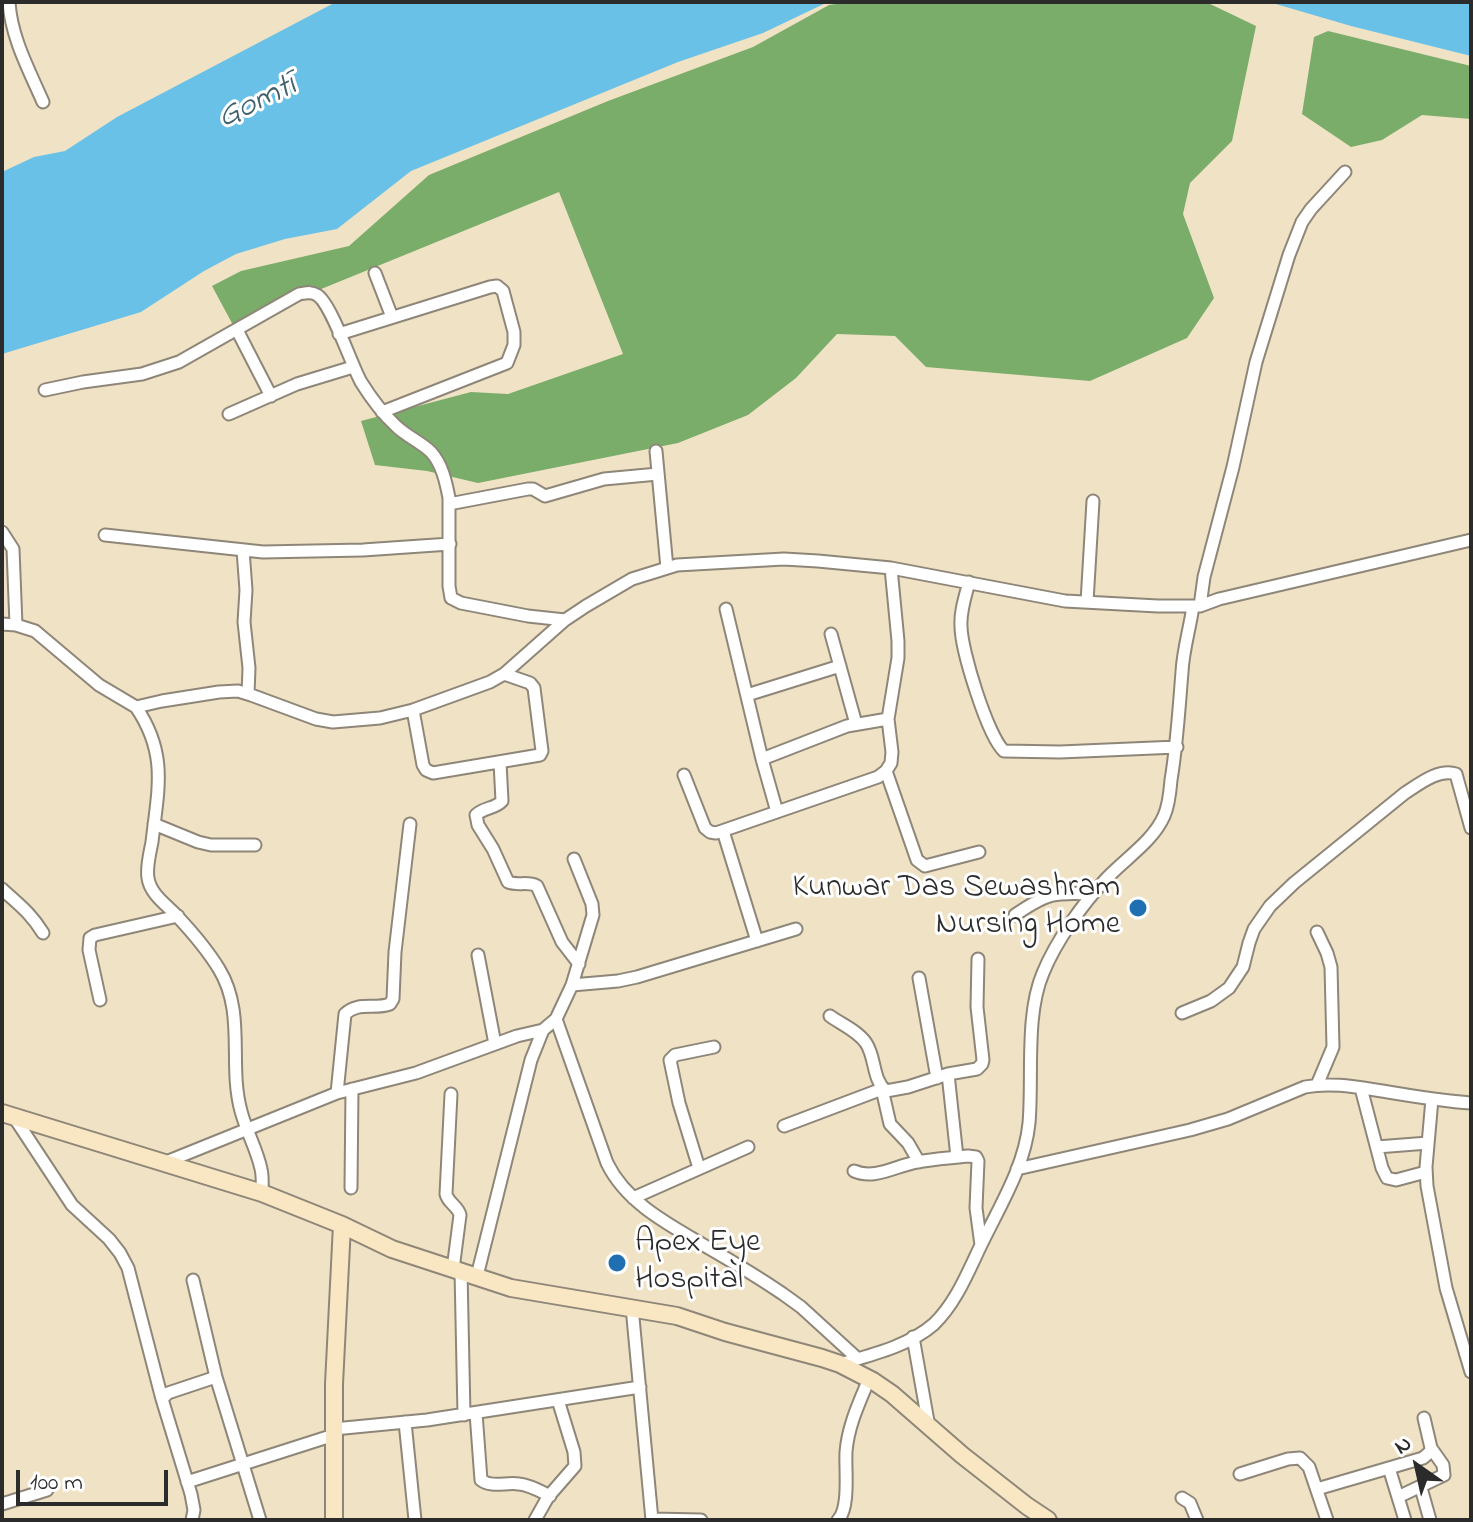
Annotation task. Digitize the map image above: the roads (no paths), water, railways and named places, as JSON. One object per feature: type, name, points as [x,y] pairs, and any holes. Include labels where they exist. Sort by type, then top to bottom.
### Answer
[{"type":"main road","points":[[8,1115],[262,1193],[392,1249],[511,1288],[677,1316],[840,1364],[892,1394],[930,1428],[1048,1520]]},
{"type":"main road","points":[[334,1520],[336,1322],[342,1225]]},
{"type":"street","points":[[9,2],[20,49],[43,102]]},
{"type":"street","points":[[840,1364],[886,1350],[913,1337],[931,1326],[943,1313],[954,1298],[1017,1169],[1029,1125],[1037,990],[1054,951],[1078,912],[1158,828],[1164,815],[1177,747],[1182,666],[1233,467],[1256,362],[1302,222],[1345,172]]},
{"type":"street","points":[[375,273],[392,317]]},
{"type":"street","points":[[339,334],[450,298],[497,286],[503,291],[514,332],[514,345],[507,363],[382,412]]},
{"type":"street","points":[[45,390],[142,374],[179,362],[299,294],[311,292],[319,296],[327,307],[353,367],[382,412],[432,453],[441,468],[449,504],[451,598],[528,616],[565,620]]},
{"type":"street","points":[[237,330],[271,396]]},
{"type":"street","points":[[229,414],[297,384],[353,367]]},
{"type":"street","points":[[656,451],[667,568]]},
{"type":"street","points":[[449,504],[528,489],[545,496],[604,479],[658,474]]},
{"type":"street","points":[[1087,602],[1093,501]]},
{"type":"street","points":[[2,532],[13,549],[16,625]]},
{"type":"street","points":[[105,535],[263,552],[450,544]]},
{"type":"street","points":[[136,707],[238,691],[316,719],[333,722],[380,718],[413,710],[490,682],[504,674],[565,620],[632,579],[677,565],[784,559],[891,568],[1065,601],[1197,606],[1471,540]]},
{"type":"street","points":[[243,550],[248,694]]},
{"type":"street","points":[[684,775],[705,828],[716,833],[878,777],[886,771],[891,763],[888,719],[898,658],[891,568]]},
{"type":"street","points":[[969,582],[960,625],[963,645],[975,689],[995,739],[1004,751],[1177,747]]},
{"type":"street","points":[[726,609],[777,812]]},
{"type":"street","points":[[2,624],[35,631],[99,685],[136,707],[148,725],[157,751],[159,771],[148,880],[218,967],[230,993],[235,1011],[237,1090],[246,1129],[262,1173],[262,1193]]},
{"type":"street","points":[[831,634],[856,724]]},
{"type":"street","points":[[747,695],[840,666]]},
{"type":"street","points":[[413,710],[423,765],[433,773],[540,755],[534,688],[530,683],[504,674]]},
{"type":"street","points":[[762,759],[847,726],[888,719]]},
{"type":"street","points":[[500,762],[502,801],[480,811],[476,815],[478,825],[508,882],[537,886],[562,942],[579,964]]},
{"type":"street","points":[[886,771],[921,864],[925,866],[979,852]]},
{"type":"street","points":[[1182,1013],[1211,1001],[1229,988],[1243,967],[1254,929],[1270,906],[1405,793],[1434,776],[1452,772],[1467,799],[1471,828]]},
{"type":"street","points":[[154,824],[211,845],[255,845]]},
{"type":"street","points":[[337,1093],[345,1014],[357,1006],[385,1007],[393,999],[395,952],[410,824]]},
{"type":"street","points":[[723,831],[757,941]]},
{"type":"street","points":[[166,1162],[337,1093],[416,1073],[517,1036],[543,1030],[556,1019],[572,985],[593,915],[592,904],[574,859]]},
{"type":"street","points":[[2,889],[24,907],[43,933]]},
{"type":"street","points":[[1015,915],[1037,900],[1055,893],[1092,894]]},
{"type":"street","points":[[100,1000],[89,950],[90,938],[178,916]]},
{"type":"street","points":[[572,985],[637,977],[796,929]]},
{"type":"street","points":[[1317,932],[1331,967],[1333,1047],[1317,1085]]},
{"type":"street","points":[[478,955],[495,1044]]},
{"type":"street","points":[[784,1126],[882,1089],[889,1092],[977,1069],[983,1060],[977,1007],[978,959]]},
{"type":"street","points":[[919,978],[957,1157]]},
{"type":"street","points":[[830,1016],[857,1034],[869,1047],[890,1124],[908,1143],[919,1162]]},
{"type":"street","points":[[556,1019],[614,1177],[633,1198],[665,1222],[801,1307],[858,1359]]},
{"type":"street","points":[[464,1272],[543,1030]]},
{"type":"street","points":[[699,1168],[679,1103],[670,1060],[675,1055],[714,1047]]},
{"type":"street","points":[[1017,1169],[1190,1130],[1317,1085],[1339,1085],[1471,1103]]},
{"type":"street","points":[[1361,1088],[1384,1174],[1391,1180],[1426,1172]]},
{"type":"street","points":[[351,1188],[352,1089]]},
{"type":"street","points":[[451,1094],[446,1194],[460,1215],[470,1414],[481,1480],[489,1485],[533,1487],[550,1496]]},
{"type":"street","points":[[1432,1099],[1426,1172],[1431,1217],[1446,1288],[1471,1372]]},
{"type":"street","points":[[8,1115],[72,1205],[109,1239],[128,1268],[193,1503],[192,1520]]},
{"type":"street","points":[[1377,1147],[1428,1143]]},
{"type":"street","points":[[633,1198],[748,1147]]},
{"type":"street","points":[[854,1171],[874,1175],[919,1162],[973,1156],[978,1161],[976,1208],[981,1245]]},
{"type":"street","points":[[193,1280],[216,1377],[260,1520]]},
{"type":"street","points":[[632,1307],[652,1519],[701,1520]]},
{"type":"street","points":[[913,1337],[930,1428]]},
{"type":"street","points":[[162,1399],[168,1393],[216,1377]]},
{"type":"street","points":[[838,1520],[844,1511],[846,1450],[855,1412],[869,1379]]},
{"type":"street","points":[[187,1482],[334,1432],[640,1387]]},
{"type":"street","points":[[535,1520],[575,1466],[574,1452],[558,1400]]},
{"type":"street","points":[[1398,1497],[1421,1488],[1445,1472],[1431,1448],[1424,1418]]},
{"type":"street","points":[[405,1422],[415,1520]]},
{"type":"street","points":[[1317,1489],[1423,1458],[1431,1448]]},
{"type":"street","points":[[1240,1474],[1296,1457],[1305,1461],[1327,1520]]},
{"type":"street","points":[[1389,1468],[1405,1520]]},
{"type":"street","points":[[1421,1488],[1430,1520]]},
{"type":"street","points":[[2,1504],[47,1490]]},
{"type":"street","points":[[1182,1498],[1190,1503],[1197,1520]]},
{"type":"water","name":"Gomtī","points":[[336,2],[828,2],[763,33],[678,62],[411,171],[337,229],[285,239],[236,254],[141,312],[2,354],[2,172],[34,157],[65,151],[117,117]]},
{"type":"water","points":[[1269,2],[1471,2],[1471,56],[1351,26]]},
{"type":"place","name":"Kunwar Das Sewashram Nursing Home","points":[[1138,908]]},
{"type":"place","name":"Apex Eye Hospital","points":[[617,1263]]}]
